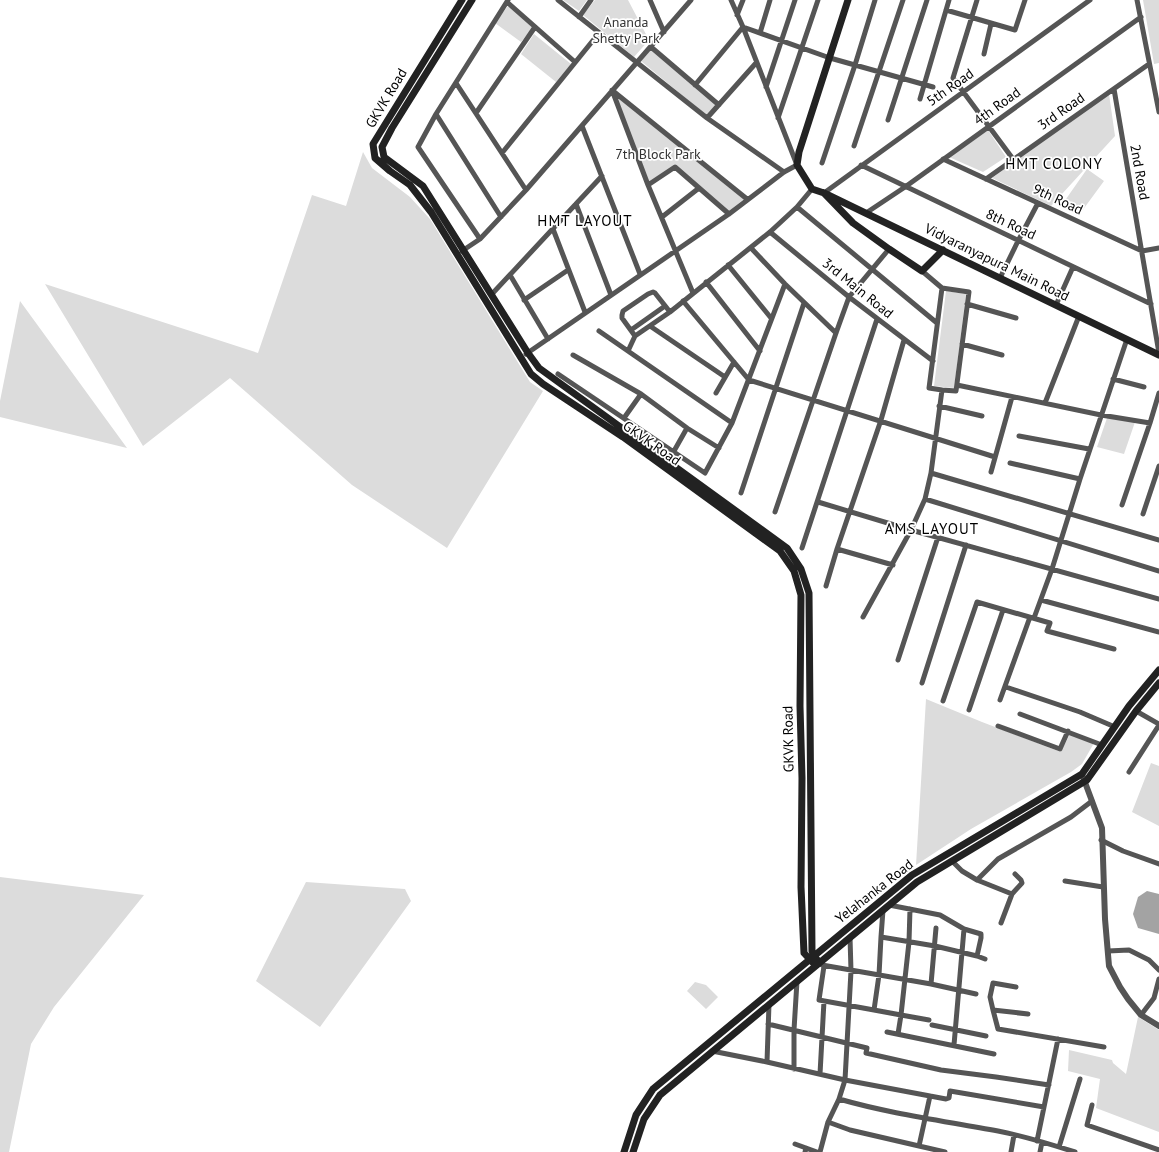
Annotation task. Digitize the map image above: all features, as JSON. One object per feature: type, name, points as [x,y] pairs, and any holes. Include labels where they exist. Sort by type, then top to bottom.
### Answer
[{"type":"main road","name":"GKVK Road","points":[[443,225],[430,212],[410,185],[375,158],[373,144],[462,0]]},
{"type":"main road","name":"GKVK Road","points":[[472,0],[392,128],[382,147],[384,157],[423,186],[443,225],[531,374],[543,384],[622,437],[780,552],[794,571],[801,595],[801,887],[804,953],[817,962]]},
{"type":"main road","points":[[812,189],[797,165],[799,152],[848,0]]},
{"type":"main road","name":"Vidyaranyapura Main Road","points":[[812,189],[824,193],[1159,354]]},
{"type":"main road","points":[[824,193],[853,223],[922,271],[943,250]]},
{"type":"main road","name":"GKVK Road","points":[[460,252],[492,294],[528,353],[539,368],[786,548],[801,569],[809,593],[812,951],[817,962]]},
{"type":"main road","name":"Yelahanka Road","points":[[633,1152],[644,1119],[660,1095],[797,981],[912,875],[1082,774],[1129,706],[1159,670]]},
{"type":"main road","name":"Yelahanka Road","points":[[624,1152],[636,1115],[653,1089],[850,937],[917,882],[1087,780],[1136,711],[1159,683]]},
{"type":"street","points":[[558,0],[707,118],[784,172]]},
{"type":"street","points":[[579,17],[591,0]]},
{"type":"street","points":[[650,0],[664,32]]},
{"type":"street","points":[[520,357],[528,353],[585,312],[729,214],[784,172],[797,165],[731,0]]},
{"type":"street","points":[[737,15],[743,0]]},
{"type":"street","points":[[760,33],[770,0]]},
{"type":"street","points":[[766,87],[795,0]]},
{"type":"street","points":[[778,118],[818,0]]},
{"type":"street","points":[[822,163],[875,0]]},
{"type":"street","points":[[854,146],[903,0]]},
{"type":"street","points":[[888,120],[926,0]]},
{"type":"street","points":[[920,99],[949,0]]},
{"type":"street","points":[[977,0],[953,78],[965,92],[1013,159]]},
{"type":"street","points":[[946,10],[1015,30],[1025,0]]},
{"type":"street","name":"5th Road","points":[[824,193],[1090,0]]},
{"type":"street","points":[[1137,0],[1149,64],[1157,94],[1159,112]]},
{"type":"street","points":[[480,239],[418,147],[436,114],[507,1],[576,62]]},
{"type":"street","points":[[460,252],[480,239],[526,190],[664,32],[689,1]]},
{"type":"street","name":"4th Road","points":[[866,213],[905,187],[1141,18]]},
{"type":"street","points":[[984,54],[991,24]]},
{"type":"street","points":[[476,113],[535,27]]},
{"type":"street","points":[[743,27],[830,58],[933,87]]},
{"type":"street","points":[[695,85],[743,27]]},
{"type":"street","points":[[502,153],[599,32]]},
{"type":"street","points":[[651,47],[719,105]]},
{"type":"street","points":[[707,118],[756,63]]},
{"type":"street","name":"3rd Road","points":[[986,179],[1149,64]]},
{"type":"street","points":[[456,83],[526,190]]},
{"type":"street","name":"2nd Road","points":[[1114,89],[1159,354]]},
{"type":"street","points":[[612,90],[648,185],[693,292]]},
{"type":"street","points":[[612,90],[747,199]]},
{"type":"street","points":[[436,114],[501,217]]},
{"type":"street","points":[[582,126],[640,274]]},
{"type":"street","name":"9th Road","points":[[943,159],[1142,251]]},
{"type":"street","name":"8th Road","points":[[861,165],[1151,304]]},
{"type":"street","points":[[648,185],[675,167],[729,214]]},
{"type":"street","points":[[492,294],[602,176]]},
{"type":"street","points":[[662,217],[699,188]]},
{"type":"street","points":[[628,351],[635,336],[670,312],[693,292],[751,248],[797,208],[812,189]]},
{"type":"street","points":[[1000,278],[1038,203]]},
{"type":"street","points":[[576,204],[611,295]]},
{"type":"street","points":[[797,208],[937,323]]},
{"type":"street","points":[[553,229],[585,312]]},
{"type":"street","name":"3rd Main Road","points":[[770,232],[849,297],[933,362]]},
{"type":"street","points":[[751,248],[785,284],[836,333]]},
{"type":"street","points":[[1142,251],[1159,248]]},
{"type":"street","points":[[775,512],[849,297],[889,249]]},
{"type":"street","points":[[728,265],[771,318]]},
{"type":"street","points":[[1056,305],[1073,267]]},
{"type":"street","points":[[524,300],[568,270]]},
{"type":"street","points":[[922,271],[942,288],[969,292],[956,391],[929,388],[942,288]]},
{"type":"street","points":[[510,275],[548,339]]},
{"type":"street","points":[[706,282],[760,351]]},
{"type":"street","points":[[558,374],[705,473],[732,423],[785,284]]},
{"type":"street","points":[[635,336],[622,318],[623,311],[653,292],[670,312]]},
{"type":"street","points":[[683,301],[749,380],[881,420],[995,457]]},
{"type":"street","points":[[741,493],[804,303]]},
{"type":"street","points":[[967,304],[1016,318]]},
{"type":"street","points":[[631,330],[665,306]]},
{"type":"street","points":[[1045,403],[1079,316]]},
{"type":"street","points":[[802,548],[877,319]]},
{"type":"street","points":[[650,326],[725,378]]},
{"type":"street","points":[[599,331],[732,423]]},
{"type":"street","points":[[1000,700],[1032,618],[1042,600],[1089,450],[1127,339]]},
{"type":"street","points":[[826,586],[881,420],[904,340]]},
{"type":"street","points":[[962,344],[1002,355]]},
{"type":"street","points":[[573,355],[641,394],[687,428],[719,448]]},
{"type":"street","points":[[716,393],[734,362]]},
{"type":"street","points":[[1113,379],[1144,387]]},
{"type":"street","points":[[957,385],[1101,415],[1150,423]]},
{"type":"street","points":[[863,618],[911,530],[925,500],[931,473],[942,390]]},
{"type":"street","points":[[1122,505],[1159,393]]},
{"type":"street","points":[[624,418],[641,394]]},
{"type":"street","points":[[991,472],[1012,397]]},
{"type":"street","points":[[940,406],[982,416]]},
{"type":"street","points":[[674,451],[687,428]]},
{"type":"street","points":[[1019,436],[1089,450]]},
{"type":"street","points":[[1010,463],[1080,479]]},
{"type":"street","points":[[1143,514],[1159,466]]},
{"type":"street","points":[[931,473],[1159,540]]},
{"type":"street","points":[[925,500],[1061,540],[1159,571]]},
{"type":"street","points":[[818,502],[911,530],[1159,599]]},
{"type":"street","points":[[898,660],[938,537]]},
{"type":"street","points":[[922,683],[966,545]]},
{"type":"street","points":[[838,549],[892,565]]},
{"type":"street","points":[[1042,600],[1159,632]]},
{"type":"street","points":[[943,701],[977,602],[1050,623],[1047,631],[1114,649]]},
{"type":"street","points":[[969,710],[1003,610]]},
{"type":"street","points":[[1006,687],[1080,712],[1115,727]]},
{"type":"street","points":[[1129,772],[1159,725],[1136,711]]},
{"type":"street","points":[[1020,714],[1102,745]]},
{"type":"street","points":[[998,726],[1060,749],[1068,731]]},
{"type":"street","points":[[1082,774],[1102,828],[1103,887],[1109,966],[1128,999],[1141,1015],[1159,1026]]},
{"type":"street","points":[[977,880],[998,859],[1072,817],[1092,801]]},
{"type":"street","points":[[1102,840],[1123,852],[1159,864]]},
{"type":"street","points":[[952,861],[962,871],[977,880],[1012,894]]},
{"type":"street","points":[[1001,923],[1012,894],[1022,883],[1015,874]]},
{"type":"street","points":[[1065,881],[1103,887]]},
{"type":"street","points":[[874,1010],[879,975],[881,937],[886,908],[910,909],[940,915],[964,929],[980,934],[981,938],[976,956]]},
{"type":"street","points":[[898,1034],[906,980],[910,909]]},
{"type":"street","points":[[931,984],[936,928]]},
{"type":"street","points":[[954,1045],[964,929]]},
{"type":"street","points":[[820,1152],[828,1122],[840,1099],[845,1080],[851,971],[850,937]]},
{"type":"street","points":[[881,937],[935,946],[985,959]]},
{"type":"street","points":[[1108,951],[1129,950],[1149,960],[1159,970]]},
{"type":"street","points":[[976,994],[931,984],[851,971],[817,962],[819,1000],[902,1015],[956,1030],[986,1036]]},
{"type":"street","points":[[1141,1015],[1154,998],[1159,979]]},
{"type":"street","points":[[794,1069],[794,1030],[797,981]]},
{"type":"street","points":[[1016,987],[993,983],[990,997],[998,1029],[1104,1047]]},
{"type":"street","points":[[820,1074],[824,1001]]},
{"type":"street","points":[[767,1062],[769,1004]]},
{"type":"street","points":[[993,1010],[1028,1014]]},
{"type":"street","points":[[768,1024],[847,1042],[867,1048],[866,1053],[941,1070],[1049,1085]]},
{"type":"street","points":[[887,1032],[994,1054]]},
{"type":"street","points":[[1040,1152],[1039,1142],[1044,1107],[1058,1039]]},
{"type":"street","points":[[712,1051],[845,1080],[930,1096],[948,1099],[950,1091],[1044,1107]]},
{"type":"street","points":[[1059,1147],[1080,1079]]},
{"type":"street","points":[[919,1146],[930,1096]]},
{"type":"street","points":[[840,1099],[859,1105],[1014,1135],[1075,1152]]},
{"type":"street","points":[[1092,1105],[1087,1125],[1159,1150]]},
{"type":"street","points":[[828,1122],[850,1130],[945,1152]]},
{"type":"street","points":[[1011,1152],[1014,1135]]},
{"type":"street","points":[[795,1144],[805,1150],[817,1152]]},
{"type":"green space","points":[[563,0],[587,0],[579,11]]},
{"type":"green space","name":"Ananda Shetty Park","points":[[595,0],[628,0],[649,40],[634,57],[583,15]]},
{"type":"green space","points":[[1143,0],[1159,0],[1159,63],[1154,64]]},
{"type":"green space","points":[[508,6],[534,26],[521,42],[495,23]]},
{"type":"green space","points":[[534,34],[571,64],[556,82],[521,54]]},
{"type":"green space","points":[[651,49],[717,105],[707,116],[641,61]]},
{"type":"green space","points":[[1109,94],[1115,136],[1051,206],[992,178]]},
{"type":"green space","name":"7th Block Park","points":[[616,96],[744,199],[729,211],[675,165],[649,183]]},
{"type":"green space","points":[[988,130],[1006,157],[983,172],[949,157]]},
{"type":"green space","points":[[363,152],[372,168],[410,197],[430,219],[530,382],[543,391],[447,548],[352,485],[230,378],[143,446],[45,284],[258,353],[312,195],[346,206]]},
{"type":"green space","points":[[1087,169],[1104,181],[1082,211],[1066,199]]},
{"type":"green space","points":[[946,291],[966,294],[954,388],[934,386]]},
{"type":"green space","points":[[20,301],[127,448],[0,417],[0,401]]},
{"type":"green space","points":[[1107,418],[1135,422],[1124,454],[1097,447]]},
{"type":"green space","points":[[926,699],[1061,752],[1070,734],[1094,743],[1082,764],[1071,772],[971,829],[916,865]]},
{"type":"green space","points":[[1151,763],[1159,766],[1159,826],[1132,812]]},
{"type":"green space","points":[[0,877],[144,895],[54,1007],[31,1044],[9,1152],[0,1152]]},
{"type":"green space","points":[[306,882],[405,889],[411,901],[320,1027],[256,981]]},
{"type":"green space","points":[[695,982],[706,985],[718,997],[706,1009],[687,991]]},
{"type":"green space","points":[[1138,1017],[1159,1030],[1159,1132],[1096,1108],[1100,1079],[1068,1071],[1069,1050],[1112,1060],[1113,1063],[1126,1074]]},
{"type":"shaded area","points":[[1147,891],[1159,894],[1159,934],[1138,928],[1133,914],[1138,897]]},
{"type":"district","name":"HMT COLONY","points":[[1054,163]]},
{"type":"district","name":"HMT LAYOUT","points":[[585,220]]},
{"type":"district","name":"AMS LAYOUT","points":[[932,528]]}]
